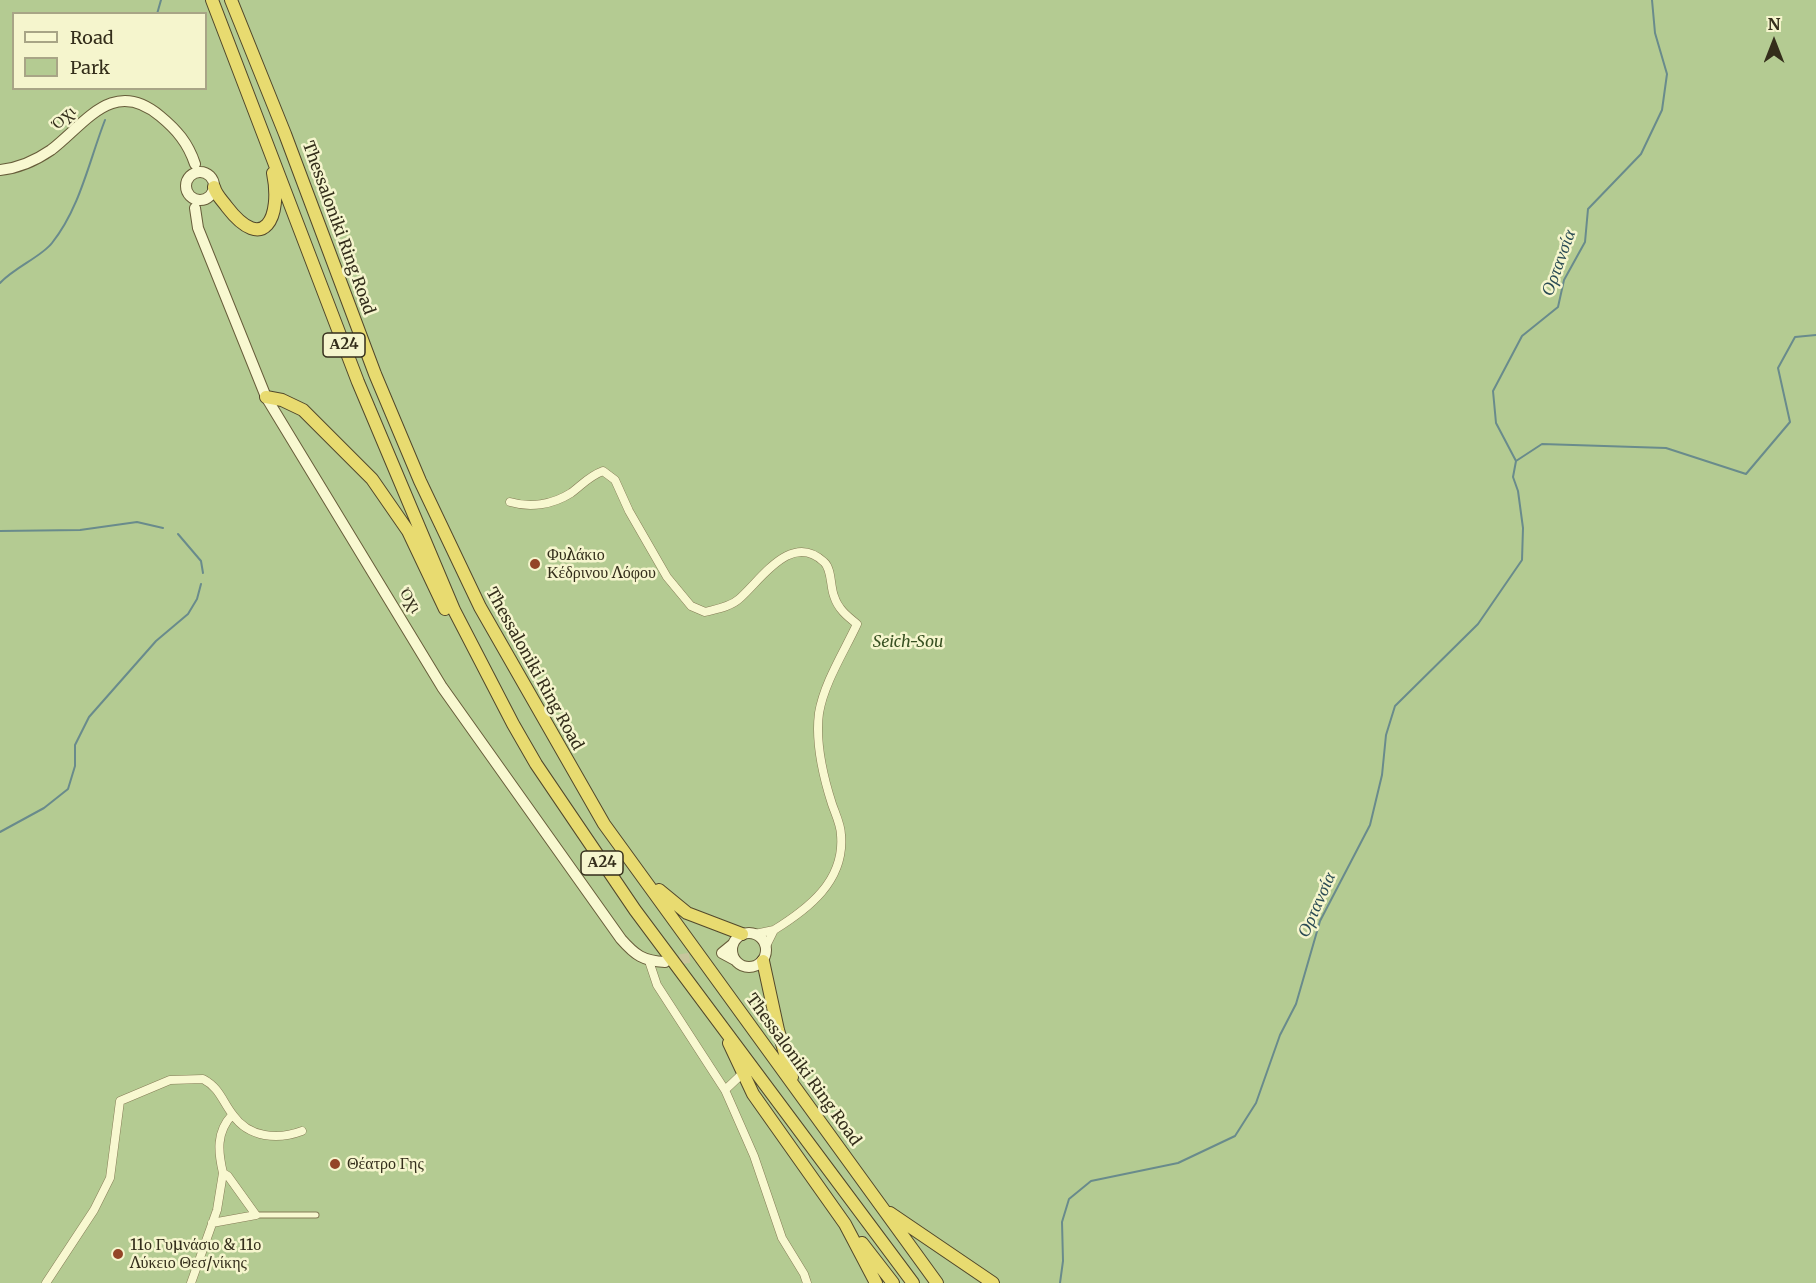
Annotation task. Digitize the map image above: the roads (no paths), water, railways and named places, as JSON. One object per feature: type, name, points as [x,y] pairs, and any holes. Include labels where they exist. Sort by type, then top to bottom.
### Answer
[{"type":"highway","name":"Α24","points":[[212,0],[358,382],[450,600],[491,683],[536,764],[607,870],[726,1034],[913,1283]]},
{"type":"highway","name":"Thessaloniki Ring Road","points":[[231,0],[285,134],[375,374],[459,564],[560,750],[604,824],[937,1283]]},
{"type":"highway","points":[[214,187],[240,223],[253,228],[268,224],[276,211],[277,197],[268,142]]},
{"type":"highway","points":[[266,397],[282,400],[303,410],[381,490],[408,531],[468,655],[491,683]]},
{"type":"highway","points":[[648,882],[687,913],[742,934]]},
{"type":"highway","points":[[763,961],[778,1030],[795,1087]]},
{"type":"highway","points":[[726,1034],[742,1074],[770,1121],[845,1224],[893,1283]]},
{"type":"highway","points":[[880,1206],[993,1283]]},
{"type":"highway","points":[[845,1224],[876,1283]]},
{"type":"main road","name":"Όχι","points":[[0,170],[35,160],[58,144],[97,109],[125,101],[148,106],[166,120],[190,147],[195,164],[205,173]]},
{"type":"main road","points":[[192,175],[205,173],[212,179],[214,187],[210,195],[199,204],[190,196],[186,187],[195,164]]},
{"type":"main road","name":"Όχι","points":[[199,204],[198,228],[266,397],[442,687],[621,939],[635,956],[649,961]]},
{"type":"main road","points":[[706,955],[722,953],[742,934],[755,934],[766,946],[763,961],[751,968],[722,953]]},
{"type":"main road","points":[[733,944],[735,960]]},
{"type":"main road","points":[[649,961],[665,962]]},
{"type":"street","points":[[510,502],[537,506],[554,501],[570,493],[592,475],[603,471],[615,480],[629,511],[667,577],[691,606],[705,612],[737,601],[770,566],[786,555],[802,552],[816,555],[827,564],[834,597],[842,612],[857,624],[832,675],[819,713],[820,753],[842,835],[837,863],[821,896],[801,914],[774,930],[755,934]]},
{"type":"street","points":[[766,946],[774,930]]},
{"type":"street","points":[[649,961],[657,985],[725,1090],[754,1156],[782,1238],[807,1283]]},
{"type":"street","points":[[725,1090],[742,1074]]},
{"type":"street","points":[[46,1283],[94,1210],[110,1178],[120,1101],[170,1080],[203,1079],[223,1096],[232,1115],[249,1129],[265,1136],[286,1137],[302,1131]]},
{"type":"street","points":[[191,1283],[212,1223],[223,1173],[219,1143],[225,1122],[232,1115]]},
{"type":"street","points":[[223,1173],[228,1176],[256,1215]]},
{"type":"street","points":[[212,1223],[256,1215],[316,1215]]},
{"type":"waterway","points":[[158,12],[161,0]]},
{"type":"waterway","name":"Ορτανσία","points":[[1516,461],[1496,423],[1493,391],[1522,336],[1558,307],[1564,280],[1585,242],[1588,209],[1641,154],[1662,110],[1667,74],[1655,33],[1652,0]]},
{"type":"waterway","points":[[0,283],[47,248],[62,229],[77,200],[105,120]]},
{"type":"waterway","name":"Ορτανσία","points":[[1060,1283],[1063,1261],[1062,1222],[1069,1199],[1091,1181],[1178,1163],[1235,1136],[1256,1103],[1280,1035],[1296,1004],[1320,921],[1370,825],[1382,775],[1386,735],[1395,706],[1478,624],[1522,560],[1523,528],[1518,491],[1513,477],[1516,461],[1542,444],[1666,448],[1746,474],[1790,422],[1778,368],[1795,337],[1816,335]]},
{"type":"waterway","points":[[0,531],[80,530],[137,522],[163,528]]},
{"type":"waterway","points":[[178,534],[201,561],[203,573]]},
{"type":"waterway","points":[[0,832],[44,808],[68,789],[75,766],[75,745],[89,717],[156,641],[188,614],[197,599],[201,584]]},
{"type":"tunnel","points":[[665,962],[706,955]]},
{"type":"place","name":"Φυλάκιο Κέδρινου Λόφου","points":[[535,564]]},
{"type":"place","name":"Θέατρο Γης","points":[[335,1164]]},
{"type":"place","name":"11ο Γυμνάσιο & 11ο Λύκειο Θεσ/νίκης","points":[[118,1254]]},
{"type":"park label","name":"Seich-Sou","points":[[908,642]]}]
